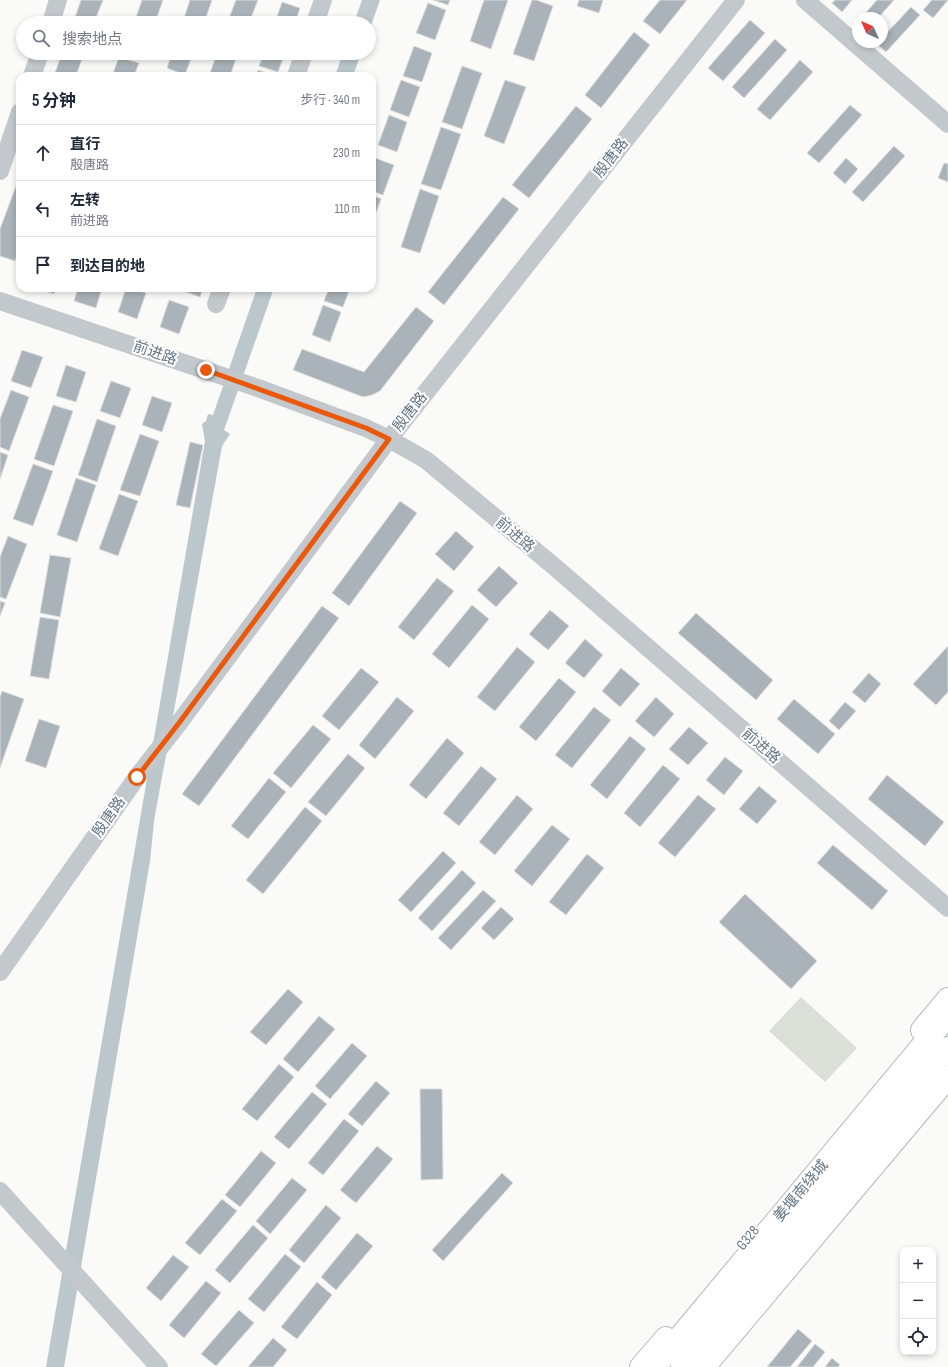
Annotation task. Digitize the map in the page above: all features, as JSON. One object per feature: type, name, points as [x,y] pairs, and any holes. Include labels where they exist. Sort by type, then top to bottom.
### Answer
[{"type":"main road","points":[[842,1142],[948,1000]]},
{"type":"main road","name":"G328","points":[[641,1367],[948,1000]]},
{"type":"main road","name":"姜堰南绕城","points":[[655,1367],[948,1015]]},
{"type":"main road","name":"姜堰南绕城","points":[[682,1367],[948,1048]]},
{"type":"main road","points":[[704,1367],[948,1077]]},
{"type":"street","points":[[52,16],[58,0]]},
{"type":"street","points":[[317,16],[323,0]]},
{"type":"street","name":"殷唐路","points":[[0,972],[137,777],[179,723],[389,439],[736,0]]},
{"type":"street","points":[[805,0],[948,124]]},
{"type":"street","points":[[33,72],[38,60]]},
{"type":"street","points":[[297,72],[302,60]]},
{"type":"street","points":[[0,171],[16,124]]},
{"type":"street","name":"前进路","points":[[0,301],[258,388],[366,428],[426,460],[556,568],[948,908]]},
{"type":"street","points":[[0,1191],[159,1367]]},
{"type":"shaded area","points":[[362,0],[380,0],[374,16],[356,16]]},
{"type":"shaded area","points":[[341,60],[359,60],[354,72],[336,72]]},
{"type":"shaded area","points":[[256,292],[273,292],[224,430],[230,434],[222,446],[154,821],[150,861],[64,1367],[46,1367],[205,441],[202,424],[206,421],[208,414],[213,415]]},
{"type":"shaded area","points":[[801,997],[857,1048],[825,1082],[769,1031]]},
{"type":"building","points":[[81,0],[103,0],[97,16],[75,16]]},
{"type":"building","points":[[142,0],[163,0],[157,16],[136,16]]},
{"type":"building","points":[[190,0],[212,0],[206,16],[185,16]]},
{"type":"building","points":[[236,0],[258,0],[252,16],[230,16]]},
{"type":"building","points":[[433,0],[450,0],[448,5]]},
{"type":"building","points":[[484,0],[508,0],[491,49],[470,41]]},
{"type":"building","points":[[532,0],[553,6],[534,61],[513,54]]},
{"type":"building","points":[[579,0],[603,0],[599,13],[577,6]]},
{"type":"building","points":[[660,0],[687,0],[660,34],[643,21]]},
{"type":"building","points":[[835,0],[852,0],[842,12],[832,3]]},
{"type":"building","points":[[877,0],[894,0],[883,12],[866,12]]},
{"type":"building","points":[[932,0],[948,0],[933,18],[923,10]]},
{"type":"building","points":[[282,2],[300,8],[297,16],[277,16]]},
{"type":"building","points":[[428,3],[446,10],[435,40],[416,33]]},
{"type":"building","points":[[911,7],[920,15],[886,52],[882,48],[888,48],[888,32]]},
{"type":"building","points":[[750,20],[765,33],[723,81],[708,68]]},
{"type":"building","points":[[634,32],[650,45],[601,108],[585,95]]},
{"type":"building","points":[[775,39],[787,50],[744,98],[732,87]]},
{"type":"building","points":[[414,46],[432,53],[422,82],[403,76]]},
{"type":"building","points":[[60,60],[82,60],[77,72],[55,72]]},
{"type":"building","points":[[118,60],[129,60],[139,63],[136,72],[113,72]]},
{"type":"building","points":[[170,60],[190,60],[186,72],[177,72],[167,68]]},
{"type":"building","points":[[215,60],[236,60],[231,72],[210,72]]},
{"type":"building","points":[[261,60],[282,60],[278,72],[259,66]]},
{"type":"building","points":[[800,60],[813,72],[770,120],[757,109]]},
{"type":"building","points":[[462,66],[482,73],[462,129],[442,122]]},
{"type":"building","points":[[401,80],[420,87],[409,117],[390,110]]},
{"type":"building","points":[[505,80],[526,87],[504,144],[484,136]]},
{"type":"building","points":[[850,105],[862,115],[819,163],[807,153]]},
{"type":"building","points":[[576,106],[592,119],[529,198],[512,185]]},
{"type":"building","points":[[389,115],[407,122],[397,152],[378,145]]},
{"type":"building","points":[[441,127],[461,134],[441,190],[421,184]]},
{"type":"building","points":[[894,146],[905,156],[863,202],[852,192]]},
{"type":"building","points":[[376,158],[394,165],[383,195],[376,192]]},
{"type":"building","points":[[846,158],[858,169],[845,184],[833,173]]},
{"type":"building","points":[[944,163],[948,164],[948,182],[938,178]]},
{"type":"building","points":[[16,186],[15,261],[0,256],[0,229]]},
{"type":"building","points":[[420,189],[439,196],[420,253],[401,247]]},
{"type":"building","points":[[376,197],[381,199],[376,213]]},
{"type":"building","points":[[503,197],[519,209],[444,305],[428,292]]},
{"type":"building","points":[[77,292],[101,292],[96,308],[74,301]]},
{"type":"building","points":[[125,292],[146,293],[137,319],[118,312]]},
{"type":"building","points":[[186,292],[202,292],[200,297]]},
{"type":"building","points":[[327,292],[349,292],[343,307],[324,301]]},
{"type":"building","points":[[169,300],[189,307],[179,334],[160,327]]},
{"type":"building","points":[[323,305],[341,312],[330,342],[312,335]]},
{"type":"building","points":[[416,307],[434,321],[380,391],[363,397],[293,370],[302,349],[364,372]]},
{"type":"building","points":[[22,350],[43,357],[31,388],[11,381]]},
{"type":"building","points":[[66,365],[86,372],[76,402],[56,396]]},
{"type":"building","points":[[111,381],[131,388],[120,418],[100,411]]},
{"type":"building","points":[[11,390],[29,397],[9,451],[0,447],[0,419]]},
{"type":"building","points":[[152,396],[172,403],[162,432],[142,425]]},
{"type":"building","points":[[53,405],[73,411],[54,466],[34,459]]},
{"type":"building","points":[[97,419],[116,426],[97,482],[78,475]]},
{"type":"building","points":[[140,434],[159,441],[140,496],[120,490]]},
{"type":"building","points":[[190,442],[203,445],[190,508],[176,505]]},
{"type":"building","points":[[0,452],[8,455],[0,479]]},
{"type":"building","points":[[33,464],[53,471],[33,526],[13,519]]},
{"type":"building","points":[[76,478],[96,485],[77,542],[57,535]]},
{"type":"building","points":[[119,494],[138,501],[118,556],[99,549]]},
{"type":"building","points":[[400,501],[417,513],[349,606],[332,593]]},
{"type":"building","points":[[456,531],[474,547],[454,571],[435,554]]},
{"type":"building","points":[[8,536],[27,544],[6,599],[0,597],[0,557]]},
{"type":"building","points":[[50,555],[71,558],[60,617],[40,613]]},
{"type":"building","points":[[499,566],[518,583],[496,607],[477,590]]},
{"type":"building","points":[[437,578],[454,591],[414,640],[398,627]]},
{"type":"building","points":[[0,601],[5,603],[0,616]]},
{"type":"building","points":[[472,605],[489,619],[449,668],[432,654]]},
{"type":"building","points":[[322,606],[339,618],[199,806],[182,794]]},
{"type":"building","points":[[550,610],[569,626],[548,650],[529,634]]},
{"type":"building","points":[[696,613],[773,680],[756,700],[678,633]]},
{"type":"building","points":[[40,617],[59,620],[49,679],[30,676]]},
{"type":"building","points":[[585,639],[603,655],[584,678],[565,663]]},
{"type":"building","points":[[948,646],[948,692],[936,705],[913,684]]},
{"type":"building","points":[[517,647],[535,662],[495,711],[477,697]]},
{"type":"building","points":[[361,668],[379,682],[339,730],[322,716]]},
{"type":"building","points":[[621,668],[640,684],[620,707],[602,691]]},
{"type":"building","points":[[869,673],[881,684],[865,703],[852,692]]},
{"type":"building","points":[[559,678],[576,692],[536,741],[519,727]]},
{"type":"building","points":[[2,691],[24,699],[0,768],[0,697]]},
{"type":"building","points":[[397,697],[414,711],[375,759],[359,745]]},
{"type":"building","points":[[656,697],[674,714],[654,737],[635,721]]},
{"type":"building","points":[[794,699],[835,734],[818,754],[777,719]]},
{"type":"building","points":[[845,702],[856,711],[839,730],[829,721]]},
{"type":"building","points":[[594,707],[611,720],[572,768],[555,755]]},
{"type":"building","points":[[39,719],[60,726],[46,768],[25,761]]},
{"type":"building","points":[[313,725],[331,739],[291,788],[273,773]]},
{"type":"building","points":[[689,727],[708,743],[688,765],[669,749]]},
{"type":"building","points":[[630,736],[646,749],[607,799],[590,785]]},
{"type":"building","points":[[447,738],[464,753],[426,799],[409,785]]},
{"type":"building","points":[[348,754],[365,768],[326,816],[308,802]]},
{"type":"building","points":[[725,757],[743,771],[724,795],[706,780]]},
{"type":"building","points":[[663,765],[680,779],[640,827],[624,813]]},
{"type":"building","points":[[481,766],[497,779],[459,826],[443,813]]},
{"type":"building","points":[[887,775],[944,822],[925,846],[868,799]]},
{"type":"building","points":[[269,778],[286,792],[248,839],[231,826]]},
{"type":"building","points":[[759,786],[777,801],[757,824],[739,809]]},
{"type":"building","points":[[517,795],[533,809],[495,855],[479,842]]},
{"type":"building","points":[[698,795],[716,809],[675,857],[658,843]]},
{"type":"building","points":[[305,807],[322,821],[263,894],[246,880]]},
{"type":"building","points":[[552,825],[570,839],[532,886],[514,871]]},
{"type":"building","points":[[833,845],[888,891],[872,910],[817,863]]},
{"type":"building","points":[[443,851],[456,863],[411,912],[398,900]]},
{"type":"building","points":[[587,854],[604,868],[566,915],[549,902]]},
{"type":"building","points":[[462,870],[476,883],[432,931],[418,918]]},
{"type":"building","points":[[483,890],[496,901],[451,950],[438,938]]},
{"type":"building","points":[[745,894],[817,961],[791,989],[719,922]]},
{"type":"building","points":[[501,907],[514,919],[494,940],[481,928]]},
{"type":"building","points":[[288,989],[303,1002],[266,1045],[250,1032]]},
{"type":"building","points":[[319,1016],[335,1029],[298,1072],[283,1059]]},
{"type":"building","points":[[352,1043],[367,1056],[330,1099],[315,1086]]},
{"type":"building","points":[[279,1064],[294,1077],[257,1121],[242,1109]]},
{"type":"building","points":[[376,1081],[390,1093],[362,1126],[348,1114]]},
{"type":"building","points":[[420,1089],[442,1089],[443,1179],[421,1180]]},
{"type":"building","points":[[312,1092],[327,1104],[289,1149],[274,1137]]},
{"type":"building","points":[[344,1119],[359,1131],[323,1175],[308,1163]]},
{"type":"building","points":[[377,1146],[393,1159],[356,1203],[340,1190]]},
{"type":"building","points":[[261,1151],[276,1163],[240,1207],[225,1195]]},
{"type":"building","points":[[502,1173],[513,1183],[443,1261],[432,1250]]},
{"type":"building","points":[[292,1178],[307,1190],[270,1234],[256,1221]]},
{"type":"building","points":[[222,1199],[237,1211],[200,1255],[185,1243]]},
{"type":"building","points":[[326,1205],[341,1218],[304,1263],[289,1250]]},
{"type":"building","points":[[253,1225],[268,1238],[230,1283],[215,1270]]},
{"type":"building","points":[[357,1233],[373,1246],[336,1290],[321,1277]]},
{"type":"building","points":[[285,1254],[301,1267],[264,1312],[248,1299]]},
{"type":"building","points":[[173,1255],[189,1267],[161,1301],[146,1288]]},
{"type":"building","points":[[206,1281],[221,1293],[184,1338],[169,1325]]},
{"type":"building","points":[[317,1282],[332,1295],[297,1339],[281,1327]]},
{"type":"building","points":[[239,1310],[254,1323],[216,1366],[201,1354]]},
{"type":"building","points":[[798,1329],[812,1341],[790,1367],[767,1367]]},
{"type":"building","points":[[273,1338],[287,1350],[273,1367],[248,1367]]},
{"type":"building","points":[[815,1344],[825,1352],[813,1367],[797,1367]]},
{"type":"building","points":[[832,1358],[840,1365],[838,1367],[825,1367]]},
{"type":"route","points":[[137,777],[179,723],[389,439],[366,428],[206,370]]}]
